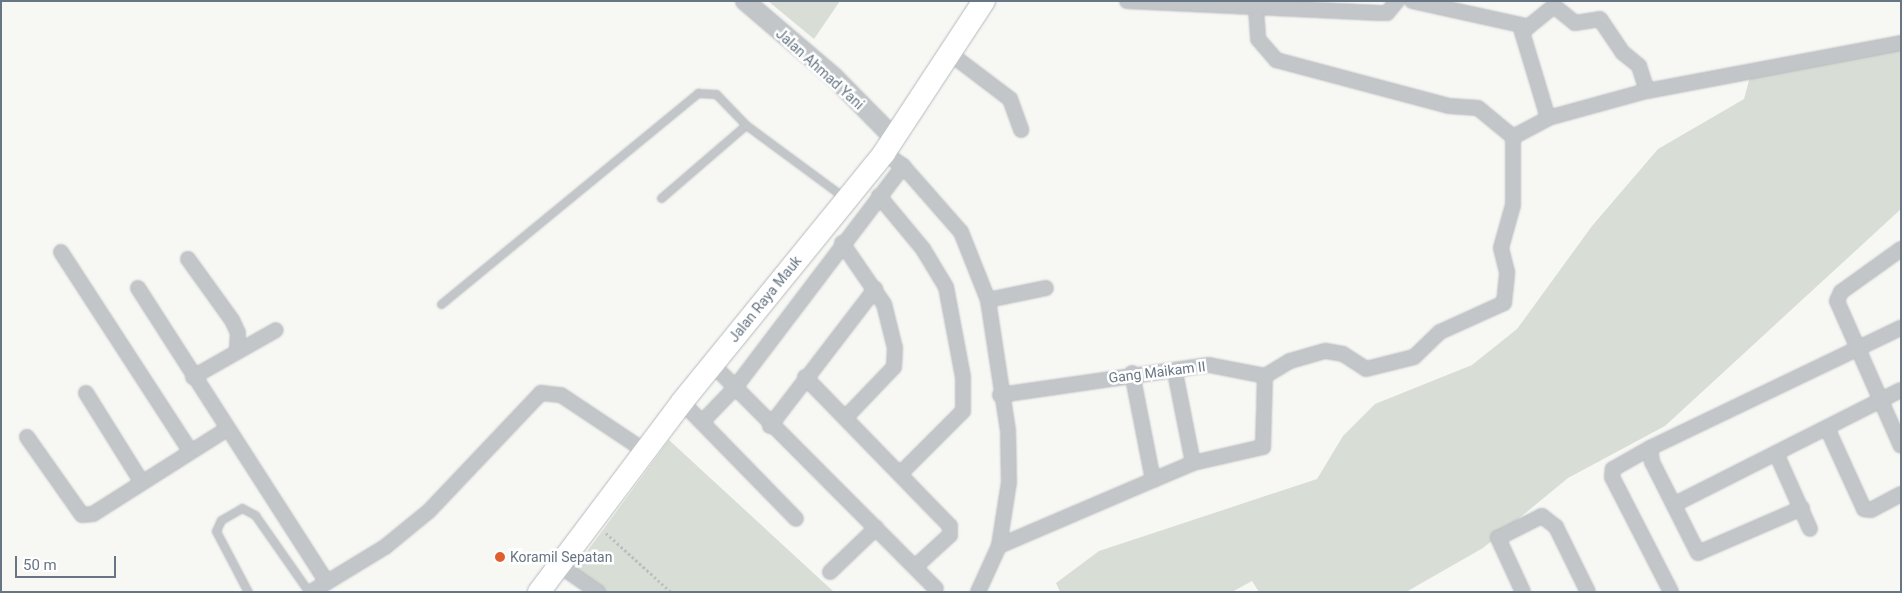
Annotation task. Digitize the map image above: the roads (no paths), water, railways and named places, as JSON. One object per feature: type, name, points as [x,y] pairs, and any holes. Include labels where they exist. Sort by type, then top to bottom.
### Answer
[{"type":"main road","name":"Jalan Raya Mauk","points":[[539,592],[594,522],[682,402],[889,145],[948,52],[984,1]]},
{"type":"street","name":"Jalan Ahmad Yani","points":[[745,1],[835,78],[889,145]]},
{"type":"street","points":[[1127,1],[1385,13],[1397,1]]},
{"type":"street","points":[[1412,1],[1526,26]]},
{"type":"street","points":[[1548,118],[1522,36],[1526,26],[1554,6],[1575,23],[1600,19],[1622,52],[1639,66],[1647,91]]},
{"type":"street","points":[[1256,8],[1258,39],[1276,60],[1449,106],[1478,108],[1513,137]]},
{"type":"street","points":[[1513,137],[1548,118],[1647,91],[1901,43]]},
{"type":"street","points":[[948,52],[1010,99],[1021,130]]},
{"type":"street","points":[[999,546],[1193,463],[1264,446],[1266,376],[1290,361],[1326,351],[1343,354],[1366,369],[1400,362],[1423,352],[1440,332],[1466,317],[1502,305],[1507,272],[1500,248],[1513,205],[1513,137]]},
{"type":"street","points":[[889,145],[904,166],[961,232],[988,300],[1000,395],[1008,431],[1009,482],[999,546],[978,592]]},
{"type":"street","points":[[702,422],[734,389],[842,243],[904,166]]},
{"type":"street","points":[[879,196],[923,249],[946,288],[963,377],[963,411],[901,473]]},
{"type":"street","points":[[842,243],[875,288],[890,320],[894,366],[846,416]]},
{"type":"street","points":[[1901,250],[1837,298],[1879,401],[1901,446]]},
{"type":"street","points":[[61,252],[189,450]]},
{"type":"street","points":[[188,259],[232,320],[238,333],[237,348]]},
{"type":"street","points":[[138,288],[192,377],[326,581]]},
{"type":"street","points":[[770,426],[805,377],[875,288]]},
{"type":"street","points":[[988,300],[1046,288]]},
{"type":"street","points":[[1671,592],[1612,477],[1613,468],[1650,448],[1901,328]]},
{"type":"street","points":[[192,377],[237,348],[276,330]]},
{"type":"street","points":[[712,364],[770,426],[916,566],[936,589]]},
{"type":"street","name":"Gang Maikam II","points":[[1000,395],[1132,373],[1175,372],[1209,365],[1266,376]]},
{"type":"street","points":[[1175,372],[1193,463]]},
{"type":"street","points":[[1132,373],[1153,480]]},
{"type":"street","points":[[805,377],[901,473],[951,530],[916,566]]},
{"type":"street","points":[[1675,504],[1776,453],[1828,430],[1901,390]]},
{"type":"street","points":[[86,392],[142,481]]},
{"type":"street","points":[[310,592],[385,547],[430,512],[541,393],[561,395],[645,451]]},
{"type":"street","points":[[682,402],[796,519]]},
{"type":"street","points":[[27,437],[82,516],[93,514],[189,450],[227,429]]},
{"type":"street","points":[[1828,430],[1864,509],[1871,510],[1901,494]]},
{"type":"street","points":[[1650,448],[1652,462],[1675,504],[1694,550],[1702,554],[1802,508]]},
{"type":"street","points":[[1776,453],[1810,529]]},
{"type":"street","points":[[1523,592],[1498,538],[1542,516],[1556,528],[1588,592]]},
{"type":"street","points":[[830,572],[876,528]]},
{"type":"street","points":[[560,566],[598,592]]},
{"type":"lane","points":[[441,304],[691,96],[716,94],[746,125],[846,199]]},
{"type":"lane","points":[[661,198],[746,125]]},
{"type":"lane","points":[[248,592],[216,532],[222,520],[242,508],[255,515],[310,592]]},
{"type":"place","name":"Koramil Sepatan","points":[[500,557]]}]
